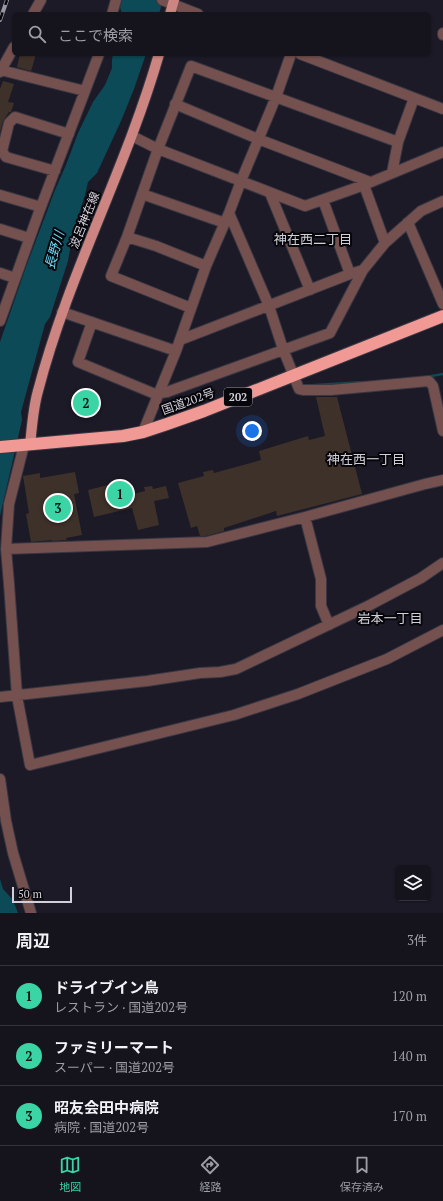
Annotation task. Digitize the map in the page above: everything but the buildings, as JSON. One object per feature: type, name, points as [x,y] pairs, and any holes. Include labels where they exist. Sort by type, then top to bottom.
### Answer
[{"type":"highway","name":"国道202号","points":[[0,447],[123,436],[143,432],[204,411],[443,316]]},
{"type":"main road","name":"波呂神在線","points":[[27,445],[38,391],[62,312],[132,136],[158,56]]},
{"type":"street","points":[[34,12],[41,0]]},
{"type":"street","points":[[113,12],[116,0]]},
{"type":"street","points":[[162,0],[172,6],[192,12]]},
{"type":"street","points":[[12,51],[1,71],[85,91]]},
{"type":"street","points":[[0,321],[98,56]]},
{"type":"street","points":[[143,432],[180,340],[206,266],[276,97],[290,56]]},
{"type":"street","points":[[305,56],[443,109]]},
{"type":"street","points":[[191,308],[111,276],[175,104],[191,66],[398,142]]},
{"type":"street","points":[[392,173],[398,142],[414,98]]},
{"type":"street","points":[[175,104],[367,183]]},
{"type":"street","points":[[55,170],[6,157],[2,151],[9,123],[15,117],[69,134]]},
{"type":"street","points":[[132,136],[158,149],[305,206],[443,152]]},
{"type":"street","points":[[367,183],[385,243]]},
{"type":"street","points":[[270,192],[310,290]]},
{"type":"street","points":[[142,194],[225,223]]},
{"type":"street","points":[[0,195],[41,207]]},
{"type":"street","points":[[323,200],[350,274]]},
{"type":"street","points":[[92,322],[78,362],[155,394],[167,392],[330,333],[363,270],[385,243],[421,211],[443,201]]},
{"type":"street","points":[[229,213],[269,306],[283,349],[299,389],[331,390],[429,381],[433,386],[443,431]]},
{"type":"street","points":[[407,223],[443,304]]},
{"type":"street","points":[[0,229],[30,238]]},
{"type":"street","points":[[127,236],[206,266]]},
{"type":"street","points":[[180,340],[363,270]]},
{"type":"street","points":[[0,273],[15,278]]},
{"type":"street","points":[[62,312],[176,350]]},
{"type":"street","points":[[27,445],[9,504],[4,571],[17,696],[30,765],[234,714],[298,694],[387,659],[443,630]]},
{"type":"street","points":[[6,549],[207,542],[443,480]]},
{"type":"street","points":[[305,517],[321,579],[321,606],[329,625]]},
{"type":"street","points":[[0,697],[147,681],[236,669],[368,606],[421,578],[443,563]]},
{"type":"street","points":[[0,779],[6,822],[13,853],[31,913]]},
{"type":"water","points":[[122,0],[163,0],[160,12],[121,12],[120,7]]},
{"type":"water","name":"長野川","points":[[113,56],[145,56],[121,121],[97,173],[88,182],[73,233],[68,261],[50,317],[45,324],[21,412],[22,420],[0,516],[0,342],[55,190],[78,133],[93,102],[105,85],[112,68]]},
{"type":"water","points":[[0,879],[3,889],[13,900],[18,913],[0,913]]},
{"type":"waterway","points":[[426,377],[443,374]]},
{"type":"waterway","points":[[315,385],[365,382]]},
{"type":"railway","points":[[0,20],[7,0]]},
{"type":"place","name":"ファミリーマート","points":[[86,403]]},
{"type":"place","name":"ドライブイン鳥","points":[[120,494]]},
{"type":"place","name":"昭友会田中病院","points":[[58,508]]},
{"type":"district","name":"神在西二丁目","points":[[313,239]]},
{"type":"district","name":"神在西一丁目","points":[[366,459]]},
{"type":"district","name":"岩本一丁目","points":[[390,618]]}]
